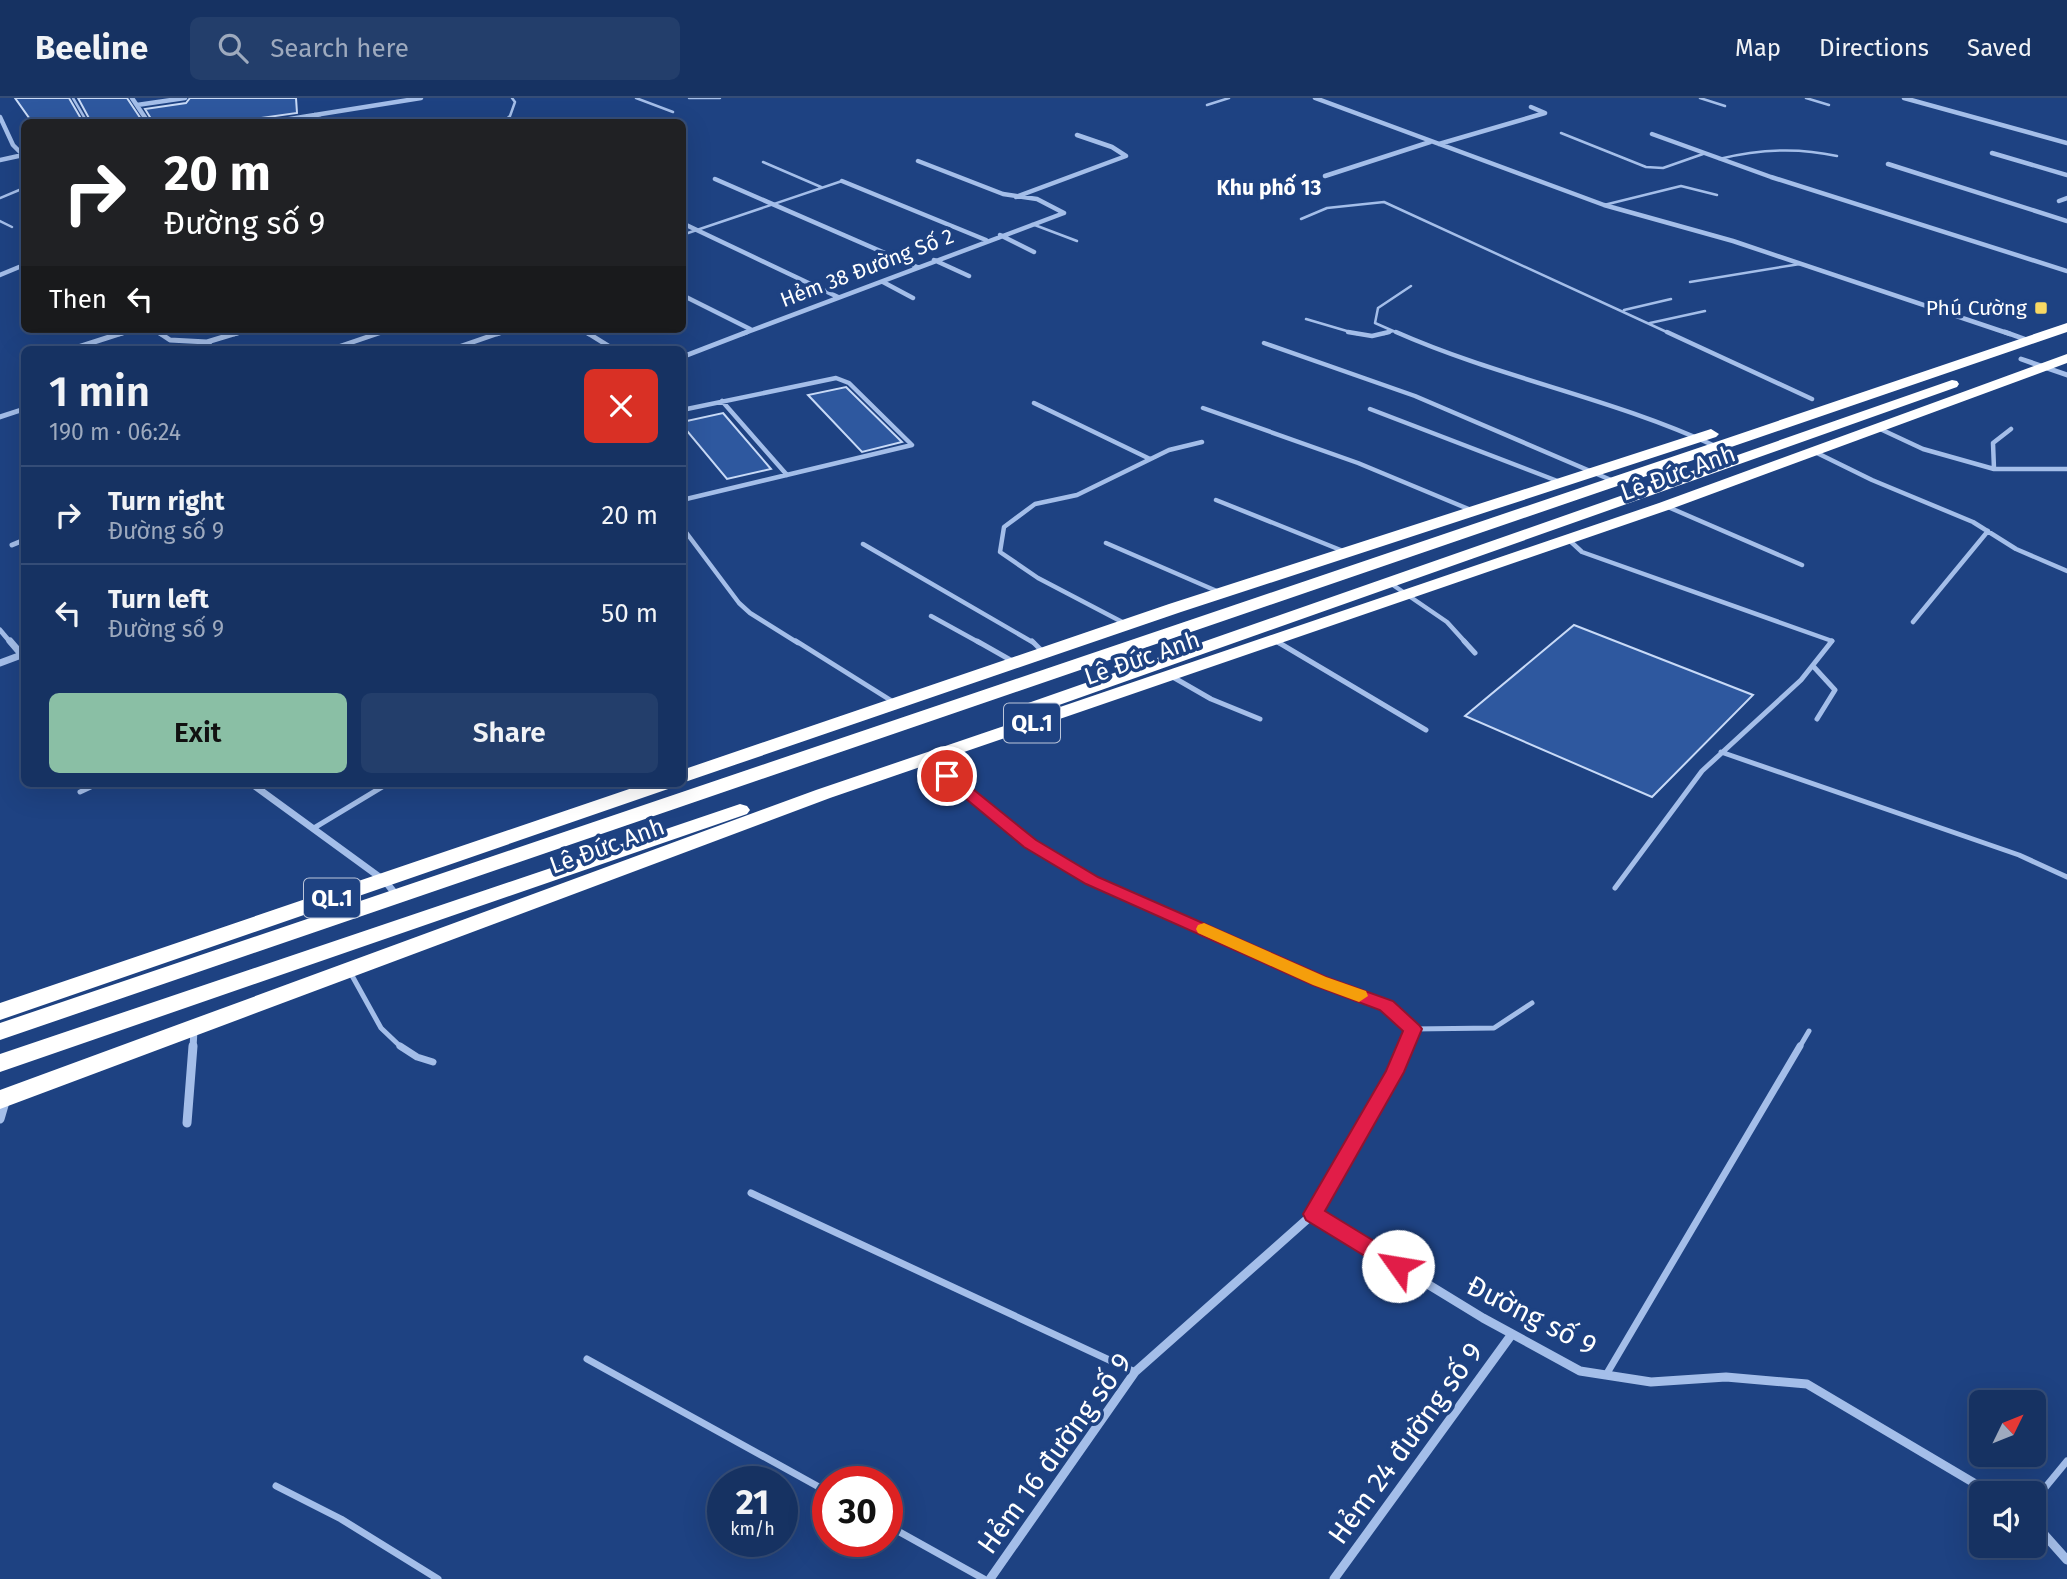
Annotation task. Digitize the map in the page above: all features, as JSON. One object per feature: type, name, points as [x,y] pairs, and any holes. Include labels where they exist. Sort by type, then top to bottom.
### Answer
[{"type":"highway","name":"Lê Đức Anh","points":[[686,777],[1222,593],[1698,438],[2067,312]]},
{"type":"highway","name":"Lê Đức Anh","points":[[0,1063],[428,918],[1390,583],[2024,350],[2067,327]]},
{"type":"highway","name":"Lê Đức Anh","points":[[0,1012],[391,889],[1716,447],[2024,350],[2067,344]]},
{"type":"highway","name":"Lê Đức Anh","points":[[3,1099],[823,794],[1569,540],[2067,358]]},
{"type":"highway","name":"Lê Đức Anh","points":[[0,1032],[391,889],[656,787]]},
{"type":"street","points":[[132,98],[146,119]]},
{"type":"street","points":[[137,106],[185,98]]},
{"type":"street","points":[[290,119],[421,98]]},
{"type":"street","points":[[1315,98],[1604,205],[1733,241],[2006,333],[2041,366],[2067,375]]},
{"type":"street","points":[[1904,98],[2067,143]]},
{"type":"street","points":[[1439,144],[1545,113],[1531,107]]},
{"type":"street","points":[[315,115],[320,119]]},
{"type":"street","points":[[0,117],[13,145],[21,152]]},
{"type":"street","points":[[1652,134],[1718,159],[2067,271]]},
{"type":"street","points":[[918,161],[1016,197],[1126,156],[1112,147],[1077,135]]},
{"type":"street","points":[[1325,176],[1430,142]]},
{"type":"street","points":[[1992,153],[2067,175]]},
{"type":"street","points":[[0,160],[21,156]]},
{"type":"street","points":[[1888,164],[2067,221]]},
{"type":"street","points":[[715,179],[917,267]]},
{"type":"street","points":[[842,181],[987,240]]},
{"type":"street","name":"Hẻm 38 Đường Số 2","points":[[686,355],[750,329],[1064,213],[1037,199],[1016,197]]},
{"type":"street","points":[[2060,201],[2067,198]]},
{"type":"street","points":[[686,225],[838,297]]},
{"type":"street","points":[[1000,235],[1034,252]]},
{"type":"street","points":[[934,260],[969,276]]},
{"type":"street","points":[[0,275],[21,266]]},
{"type":"street","points":[[883,282],[913,298]]},
{"type":"street","points":[[686,297],[750,329]]},
{"type":"street","points":[[82,346],[123,333]]},
{"type":"street","points":[[159,333],[170,340],[207,342],[238,333]]},
{"type":"street","points":[[462,346],[500,333]]},
{"type":"street","points":[[587,333],[608,346]]},
{"type":"street","points":[[207,342],[210,346]]},
{"type":"street","points":[[0,417],[21,410]]},
{"type":"street","points":[[12,545],[21,542]]},
{"type":"street","points":[[0,630],[21,652]]},
{"type":"street","points":[[0,663],[21,655]]},
{"type":"street","points":[[927,759],[1030,844],[1092,881],[1320,981],[1387,1006],[1413,1029],[1395,1072],[1313,1214]]},
{"type":"street","points":[[256,787],[314,828],[391,889]]},
{"type":"street","points":[[187,1123],[194,1027]]},
{"type":"street","points":[[0,1119],[3,1099]]},
{"type":"street","name":"Đường số 9","points":[[1313,1214],[1512,1334],[1580,1371],[1651,1382],[1726,1377],[1807,1384],[1971,1481]]},
{"type":"street","name":"Hẻm 16 đường số 9","points":[[990,1579],[1135,1372],[1313,1214]]},
{"type":"street","name":"Hẻm 24 đường số 9","points":[[1334,1579],[1512,1334]]},
{"type":"street","points":[[2046,1536],[2067,1560]]},
{"type":"lane","points":[[72,98],[86,119]]},
{"type":"lane","points":[[506,119],[515,102],[512,98]]},
{"type":"lane","points":[[636,98],[673,112]]},
{"type":"lane","points":[[689,98],[720,98]]},
{"type":"lane","points":[[1207,106],[1229,98]]},
{"type":"lane","points":[[1700,98],[1725,106]]},
{"type":"lane","points":[[1806,98],[1829,105]]},
{"type":"lane","points":[[1562,133],[1646,167],[1663,168],[1703,154]]},
{"type":"lane","points":[[1718,159],[1751,150],[1795,149],[1837,156]]},
{"type":"lane","points":[[763,162],[823,187]]},
{"type":"lane","points":[[686,234],[842,181]]},
{"type":"lane","points":[[1604,205],[1681,186],[1717,195]]},
{"type":"lane","points":[[0,198],[21,188]]},
{"type":"lane","points":[[1301,219],[1327,208],[1384,201],[1812,399]]},
{"type":"lane","points":[[0,221],[12,227]]},
{"type":"lane","points":[[1032,224],[1077,241]]},
{"type":"lane","points":[[1690,282],[1800,264]]},
{"type":"lane","points":[[1411,286],[1378,308],[1376,323],[1417,343],[1633,413],[1716,447]]},
{"type":"lane","points":[[1622,310],[1671,299]]},
{"type":"lane","points":[[1649,323],[1705,311]]},
{"type":"lane","points":[[1306,319],[1357,334],[1384,335],[1393,331]]},
{"type":"lane","points":[[341,346],[381,333]]},
{"type":"lane","points":[[1264,342],[1415,396],[1614,481]]},
{"type":"lane","points":[[686,409],[823,379],[842,379],[912,445],[686,499]]},
{"type":"lane","points":[[722,401],[787,475]]},
{"type":"lane","points":[[1034,403],[1150,459]]},
{"type":"lane","points":[[1202,408],[1358,463],[1473,511]]},
{"type":"lane","points":[[1370,409],[1560,482]]},
{"type":"lane","points":[[1877,427],[1923,449],[1994,469],[2067,469]]},
{"type":"lane","points":[[1994,469],[1993,443],[2011,429]]},
{"type":"lane","points":[[1127,625],[1038,578],[1000,552],[1004,527],[1035,504],[1077,495],[1169,450],[1202,442]]},
{"type":"lane","points":[[1812,451],[1872,480],[1973,522],[2016,549],[2067,571]]},
{"type":"lane","points":[[1216,500],[1346,553]]},
{"type":"lane","points":[[1665,506],[1802,565]]},
{"type":"lane","points":[[1913,622],[1988,531]]},
{"type":"lane","points":[[686,532],[750,614],[897,704]]},
{"type":"lane","points":[[1569,540],[1582,552],[1832,641],[1813,666],[1721,752],[1682,795],[1615,888]]},
{"type":"lane","points":[[1106,542],[1222,593]]},
{"type":"lane","points":[[863,544],[1030,639],[1044,653]]},
{"type":"lane","points":[[1390,583],[1447,622],[1475,653]]},
{"type":"lane","points":[[931,616],[1016,663]]},
{"type":"lane","points":[[1274,640],[1426,730]]},
{"type":"lane","points":[[1813,666],[1835,690],[1817,719]]},
{"type":"lane","points":[[1171,676],[1211,699],[1260,719]]},
{"type":"lane","points":[[1721,752],[2019,855],[2067,877]]},
{"type":"lane","points":[[80,792],[91,787]]},
{"type":"lane","points":[[314,828],[382,787]]},
{"type":"lane","points":[[348,969],[391,1041],[414,1057],[433,1062]]},
{"type":"lane","points":[[1413,1029],[1494,1028],[1532,1003]]},
{"type":"lane","points":[[1606,1375],[1809,1031]]},
{"type":"lane","points":[[751,1193],[1135,1372]]},
{"type":"lane","points":[[587,1359],[812,1483]]},
{"type":"lane","points":[[2046,1486],[2067,1461]]},
{"type":"lane","points":[[276,1486],[341,1519],[438,1579]]},
{"type":"lane","points":[[903,1534],[984,1579]]},
{"type":"building","points":[[15,98],[69,98],[81,119],[30,119]]},
{"type":"building","points":[[78,98],[127,98],[141,119],[89,119]]},
{"type":"building","points":[[190,98],[296,98],[297,113],[254,119],[151,119],[145,109],[186,103]]},
{"type":"building","points":[[846,387],[902,442],[862,452],[808,395]]},
{"type":"building","points":[[723,413],[771,469],[727,479],[686,430],[686,421]]},
{"type":"building","points":[[1574,625],[1753,695],[1652,797],[1465,716]]},
{"type":"slow traffic","points":[[1204,929],[1359,996]]},
{"type":"place","name":"Phú Cường","points":[[2041,308]]},
{"type":"district","name":"Khu phố 13","points":[[1269,188]]},
{"type":"route","points":[[947,776],[1030,844],[1092,881],[1320,981],[1387,1006],[1413,1029],[1395,1072],[1313,1214],[1398,1266]]}]
